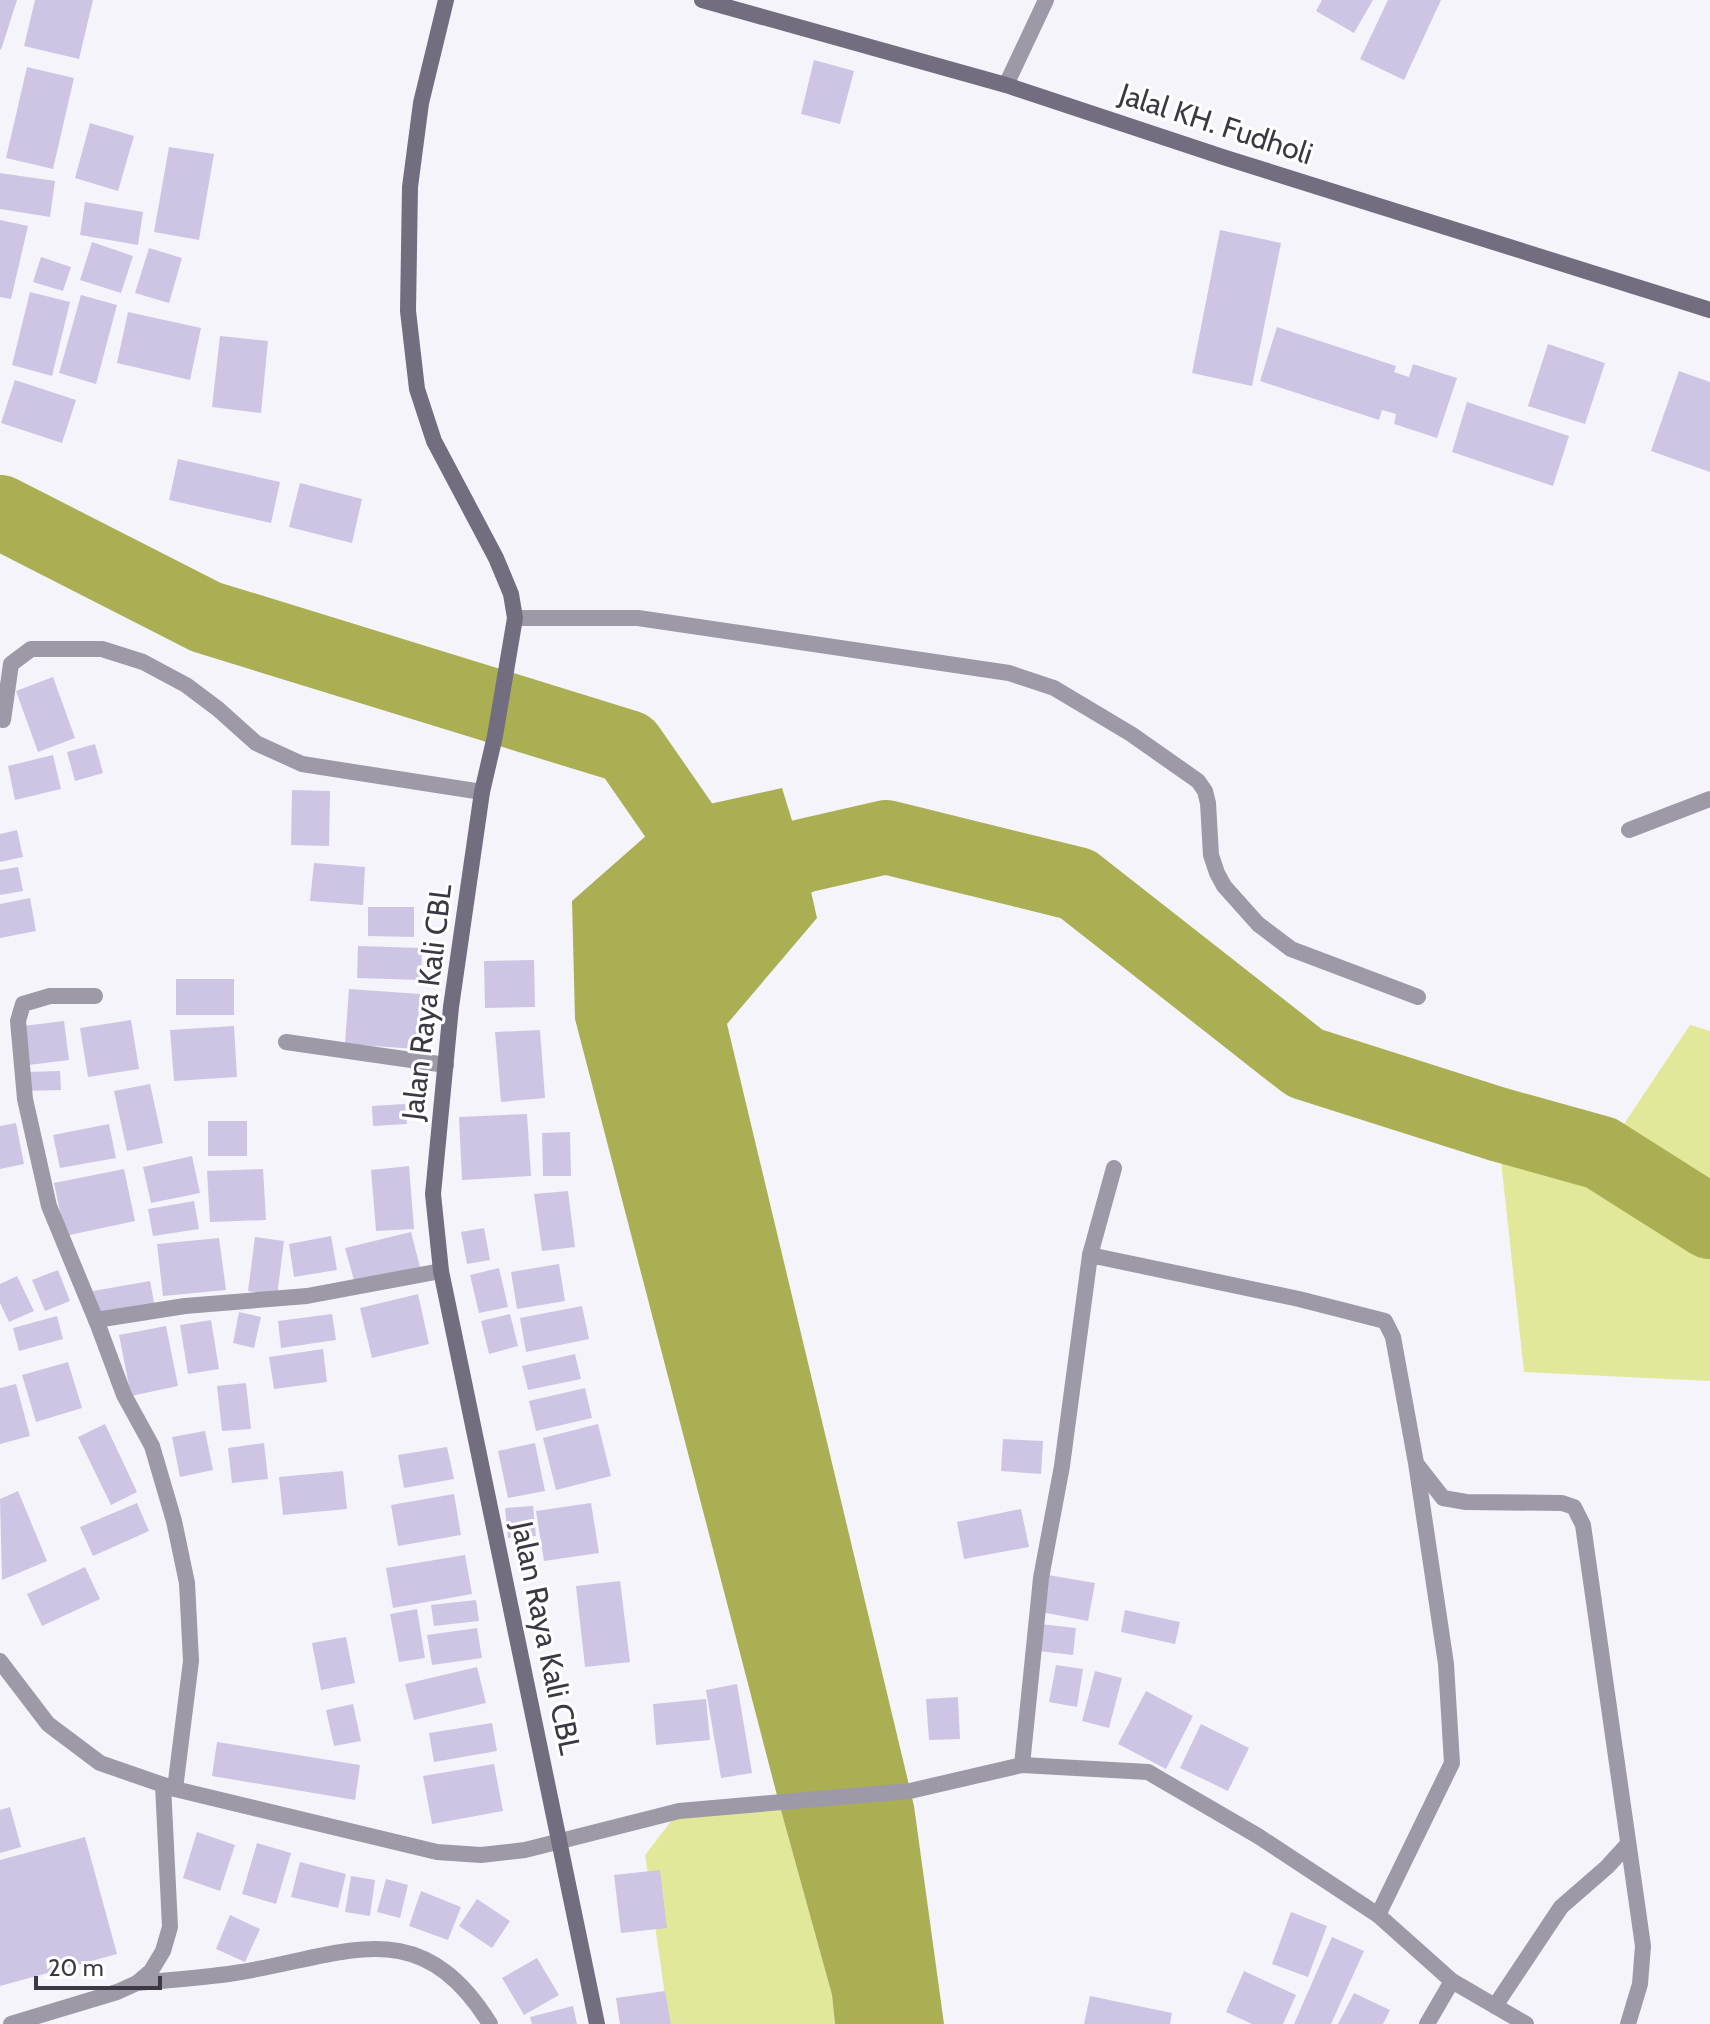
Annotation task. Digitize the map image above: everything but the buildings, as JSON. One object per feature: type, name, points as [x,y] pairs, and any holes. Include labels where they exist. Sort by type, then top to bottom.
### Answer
[{"type":"main road","name":"Jalan Raya Kali CBL","points":[[446,0],[421,103],[410,187],[408,311],[417,389],[434,441],[496,558],[511,594],[515,625],[482,792],[451,1007],[433,1194],[441,1271],[597,2024]]},
{"type":"main road","name":"Jalal KH. Fudholi","points":[[702,0],[1006,85],[1710,310]]},
{"type":"street","points":[[1006,85],[1046,0]]},
{"type":"street","points":[[515,625],[638,618],[1009,673],[1054,688],[1131,734],[1198,781],[1208,803],[1211,855],[1217,873],[1224,886],[1258,924],[1291,949],[1418,997]]},
{"type":"street","points":[[3,720],[11,664],[17,657],[31,649],[102,649],[143,662],[186,685],[256,743],[302,764],[482,792]]},
{"type":"street","points":[[1629,830],[1710,799]]},
{"type":"street","points":[[95,996],[50,996],[31,1000],[23,1004],[18,1021],[25,1099],[38,1168],[49,1206],[124,1395],[152,1446],[174,1521],[187,1583],[191,1661],[169,1787],[170,1927],[163,1951],[151,1971],[137,1983]]},
{"type":"street","points":[[286,1042],[446,1065]]},
{"type":"street","points":[[1022,1765],[1041,1578],[1062,1466],[1090,1255],[1114,1168]]},
{"type":"street","points":[[1090,1255],[1299,1299],[1385,1321],[1393,1337],[1416,1463],[1446,1664],[1452,1763],[1378,1915]]},
{"type":"street","points":[[96,1320],[185,1306],[307,1296],[441,1271]]},
{"type":"street","points":[[1416,1463],[1436,1492],[1448,1500],[1562,1503],[1574,1507],[1577,1512],[1585,1538],[1643,1946],[1640,1984],[1628,2024]]},
{"type":"street","points":[[0,1661],[48,1724],[100,1763],[169,1787],[437,1852],[481,1855],[525,1850],[679,1811],[910,1791],[1022,1765],[1148,1772],[1258,1836],[1378,1915],[1452,1981],[1526,2024]]},
{"type":"street","points":[[1495,2006],[1561,1907],[1628,1844]]},
{"type":"street","points":[[11,2024],[137,1983],[236,1973],[318,1954],[380,1947],[400,1950],[443,1970],[473,1996],[490,2024]]},
{"type":"street","points":[[1427,2024],[1452,1981]]},
{"type":"shaded area","points":[[782,788],[803,856],[817,918],[727,1024],[914,1806],[944,2024],[835,2024],[832,1995],[575,1019],[572,901],[673,812]]},
{"type":"shaded area","points":[[1690,1025],[1710,1031],[1710,1381],[1524,1372],[1497,1124],[1604,1154]]},
{"type":"shaded area","points":[[779,1803],[832,1995],[835,2024],[669,2024],[645,1855],[679,1811]]},
{"type":"waterway","points":[[0,512],[206,617],[628,747],[698,848],[713,894]]},
{"type":"waterway","points":[[712,898],[713,894],[803,856],[886,837],[1077,884],[1305,1063],[1497,1124],[1601,1153],[1710,1222]]}]
